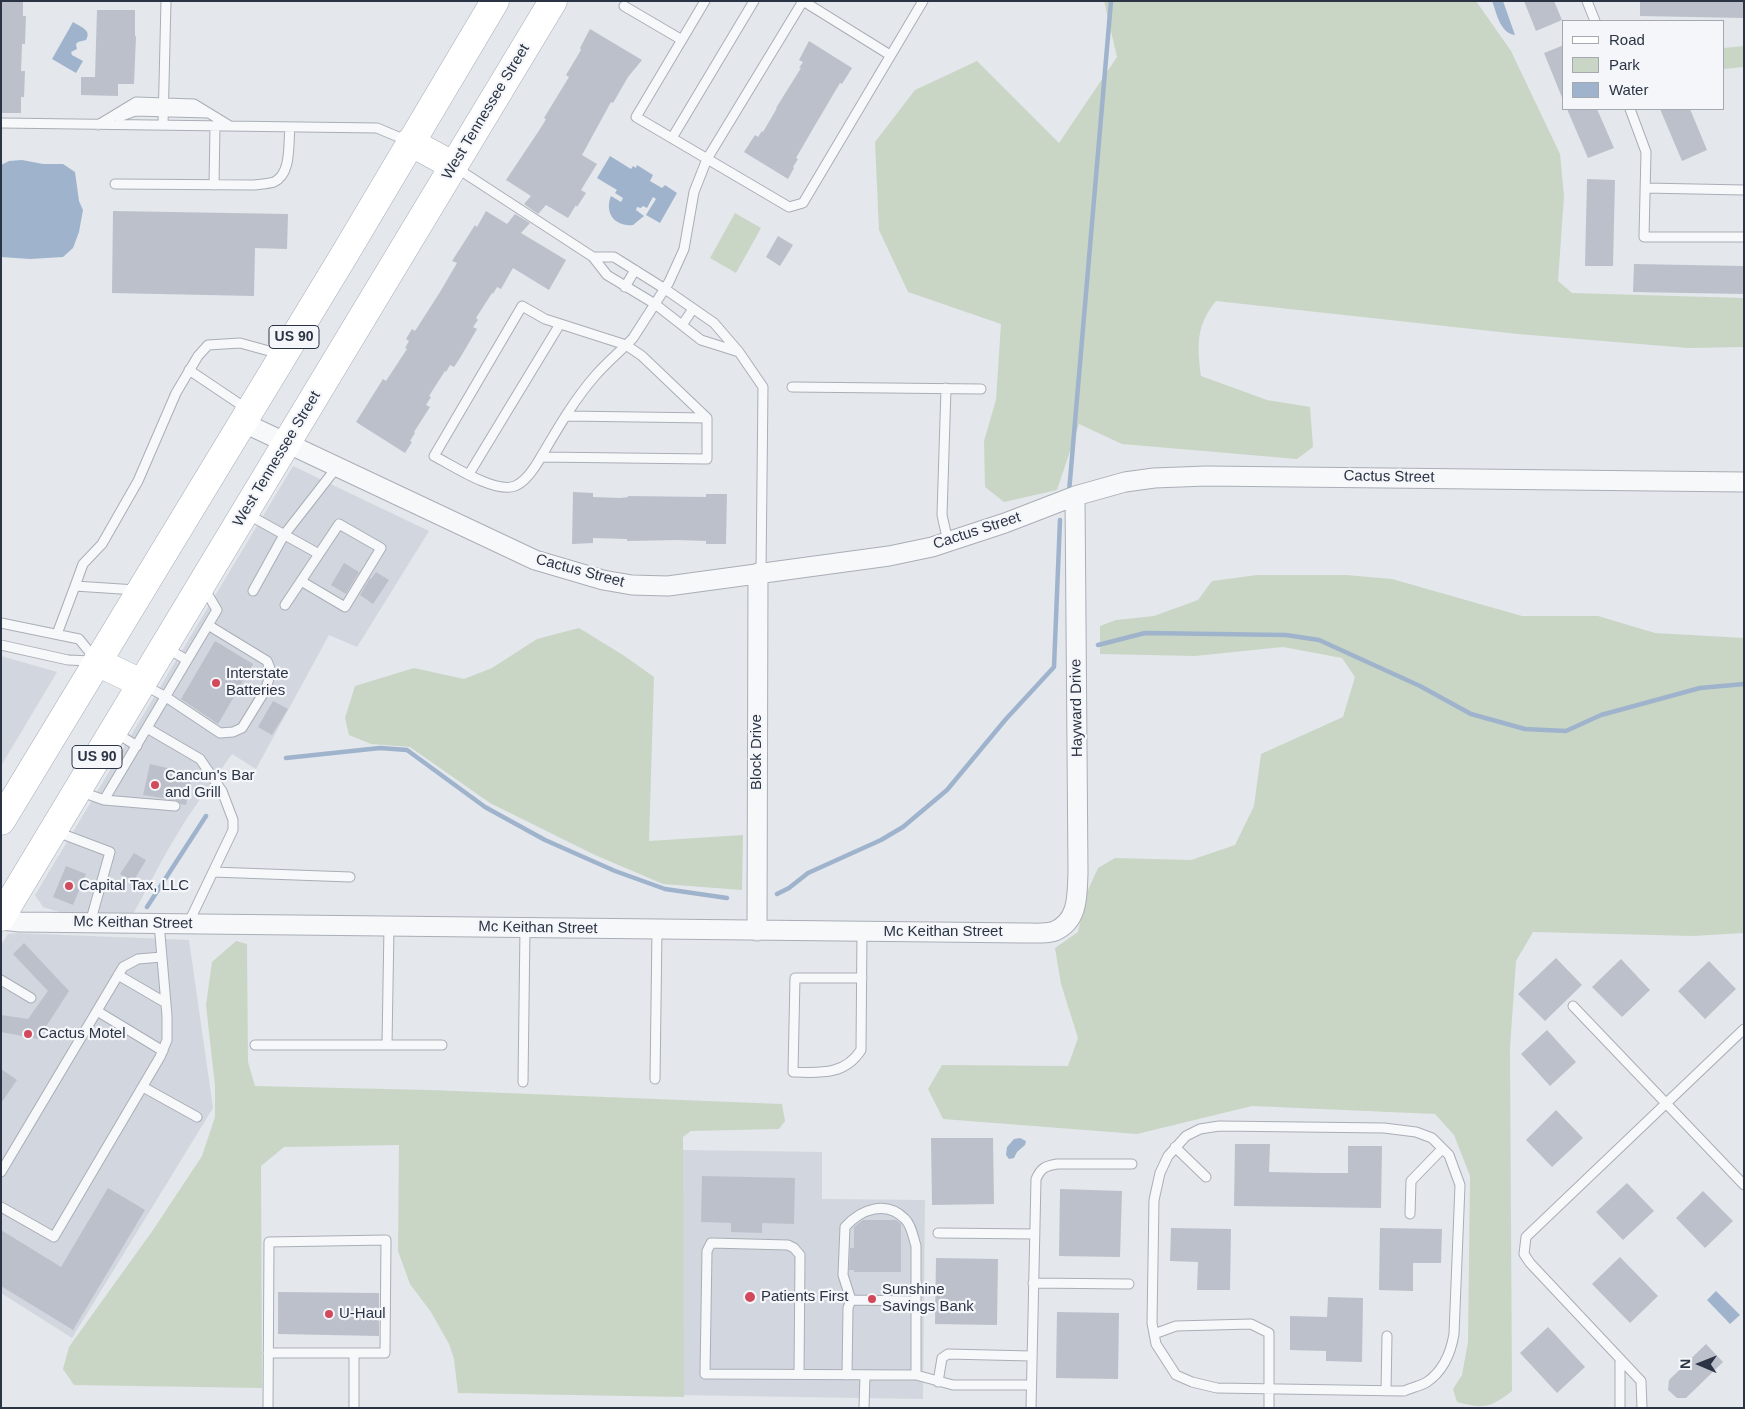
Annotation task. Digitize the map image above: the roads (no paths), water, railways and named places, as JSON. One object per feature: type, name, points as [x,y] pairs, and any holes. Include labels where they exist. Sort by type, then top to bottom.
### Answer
[{"type":"main road","name":"US 90","points":[[1,821],[495,1]]},
{"type":"main road","name":"West Tennessee Street","points":[[1,918],[553,1]]},
{"type":"main road","points":[[410,142],[454,166]]},
{"type":"main road","points":[[97,662],[141,683]]},
{"type":"street","name":"Cactus Street","points":[[246,416],[287,443],[534,560],[604,580],[632,585],[668,586],[759,572],[889,556],[948,543],[1075,496],[1125,482],[1154,478],[1206,476],[1744,482]]},
{"type":"street","name":"Hayward Drive","points":[[1071,919],[1077,904],[1078,873],[1075,496]]},
{"type":"street","name":"Block Drive","points":[[757,931],[759,572]]},
{"type":"street","name":"Mc Keithan Street","points":[[1,918],[90,923],[1024,933],[1055,931],[1071,919]]},
{"type":"lane","points":[[163,125],[166,1]]},
{"type":"lane","points":[[705,1],[636,117],[789,207],[803,203],[923,1]]},
{"type":"lane","points":[[672,138],[754,1]]},
{"type":"lane","points":[[541,457],[707,460],[707,418],[642,356],[626,345],[545,319],[522,306],[434,456],[489,484],[502,487],[514,486],[526,478],[566,416],[596,375],[626,345],[633,338],[665,288],[684,249],[694,192],[707,159],[803,1],[890,56]]},
{"type":"lane","points":[[1587,1],[1595,20]]},
{"type":"lane","points":[[624,6],[682,40]]},
{"type":"lane","points":[[98,124],[136,102],[163,108],[194,104],[230,126]]},
{"type":"lane","points":[[1630,110],[1646,152],[1644,237],[1744,237]]},
{"type":"lane","points":[[1,123],[377,128],[410,142]]},
{"type":"lane","points":[[214,185],[215,126]]},
{"type":"lane","points":[[115,184],[254,185],[275,181],[283,176],[286,167],[290,127]]},
{"type":"lane","points":[[454,166],[593,257],[606,276],[655,304],[701,340],[739,352]]},
{"type":"lane","points":[[1645,188],[1744,190]]},
{"type":"lane","points":[[593,257],[614,257],[665,288],[714,324],[739,352],[763,387],[759,572]]},
{"type":"lane","points":[[625,286],[634,270]]},
{"type":"lane","points":[[682,325],[694,309]]},
{"type":"lane","points":[[469,474],[560,324]]},
{"type":"lane","points":[[57,634],[83,564],[102,544],[138,481],[176,393],[208,345],[240,343],[283,355]]},
{"type":"lane","points":[[190,370],[246,416]]},
{"type":"lane","points":[[792,387],[981,389]]},
{"type":"lane","points":[[946,388],[942,515],[948,543]]},
{"type":"lane","points":[[566,416],[707,418]]},
{"type":"lane","points":[[253,591],[284,535],[338,467]]},
{"type":"lane","points":[[245,513],[320,554]]},
{"type":"lane","points":[[285,605],[301,581],[320,554],[339,524],[381,548],[345,607],[301,581]]},
{"type":"lane","points":[[104,800],[217,610],[201,584]]},
{"type":"lane","points":[[74,586],[140,590]]},
{"type":"lane","points":[[1,623],[79,639],[97,662]]},
{"type":"lane","points":[[141,683],[166,697],[220,733],[233,732],[242,728],[266,689],[271,671],[267,661],[208,625]]},
{"type":"lane","points":[[1,645],[68,660],[97,662]]},
{"type":"lane","points":[[163,646],[188,660]]},
{"type":"lane","points":[[147,728],[200,759],[222,791],[233,820],[233,830],[188,924]]},
{"type":"lane","points":[[112,731],[137,746]]},
{"type":"lane","points":[[77,790],[104,800],[175,806]]},
{"type":"lane","points":[[52,831],[110,852],[90,923]]},
{"type":"lane","points":[[213,872],[350,877]]},
{"type":"lane","points":[[1,1207],[54,1237],[143,1087],[167,1040],[166,1003],[159,924]]},
{"type":"lane","points":[[387,1045],[389,926]]},
{"type":"lane","points":[[523,1082],[525,928]]},
{"type":"lane","points":[[655,1078],[657,930]]},
{"type":"lane","points":[[862,932],[862,978],[861,1050],[855,1059],[840,1069],[826,1073],[793,1072],[795,978],[862,978]]},
{"type":"lane","points":[[1,1172],[123,967],[138,959],[162,957]]},
{"type":"lane","points":[[118,975],[166,1003]]},
{"type":"lane","points":[[1,980],[31,998]]},
{"type":"lane","points":[[1573,1006],[1744,1184]]},
{"type":"lane","points":[[97,1011],[163,1051]]},
{"type":"lane","points":[[1642,1408],[1641,1381],[1530,1263],[1524,1254],[1526,1237],[1744,1029]]},
{"type":"lane","points":[[255,1045],[442,1045]]},
{"type":"lane","points":[[143,1087],[197,1117]]},
{"type":"lane","points":[[1219,1126],[1384,1128],[1416,1132],[1432,1138],[1442,1149],[1449,1155],[1460,1185],[1454,1334],[1452,1349],[1442,1367],[1427,1382],[1404,1392],[1217,1388],[1192,1382],[1176,1374],[1156,1344],[1152,1323],[1154,1200],[1160,1173],[1168,1156],[1186,1136],[1200,1129],[1219,1126]]},
{"type":"lane","points":[[1175,1147],[1206,1177]]},
{"type":"lane","points":[[1410,1214],[1411,1181],[1442,1149]]},
{"type":"lane","points":[[1031,1408],[1036,1179],[1044,1166],[1057,1164],[1132,1164]]},
{"type":"lane","points":[[847,1375],[848,1308],[850,1300],[843,1275],[846,1226],[859,1214],[876,1209],[895,1213],[906,1220],[912,1231],[916,1246],[916,1376]]},
{"type":"lane","points":[[938,1233],[1034,1234]]},
{"type":"lane","points":[[268,1353],[386,1353],[386,1240],[269,1242],[268,1353],[268,1408]]},
{"type":"lane","points":[[799,1374],[800,1255],[794,1248],[788,1245],[711,1243],[707,1251],[705,1374],[916,1376],[953,1385],[1031,1385]]},
{"type":"lane","points":[[1033,1284],[1129,1284]]},
{"type":"lane","points":[[850,1300],[916,1301]]},
{"type":"lane","points":[[1154,1334],[1176,1326],[1251,1324],[1269,1333],[1269,1408]]},
{"type":"lane","points":[[1386,1391],[1387,1336]]},
{"type":"lane","points":[[354,1353],[354,1408]]},
{"type":"lane","points":[[938,1382],[942,1358],[948,1354],[1032,1356]]},
{"type":"lane","points":[[1620,1359],[1620,1408]]},
{"type":"lane","points":[[864,1408],[865,1375]]},
{"type":"water","points":[[1492,1],[1503,1],[1515,35],[1502,27]]},
{"type":"water","points":[[73,22],[85,29],[88,34],[86,40],[78,42],[76,44],[77,49],[71,52],[72,55],[83,61],[76,73],[52,59]]},
{"type":"water","points":[[610,156],[631,169],[633,166],[636,168],[637,165],[653,175],[650,181],[662,188],[665,185],[677,193],[660,223],[646,215],[656,199],[653,197],[647,208],[643,206],[641,208],[637,207],[636,210],[644,216],[633,225],[621,224],[613,218],[609,208],[611,196],[621,202],[623,198],[615,193],[617,190],[597,178]]},
{"type":"water","points":[[22,160],[43,164],[63,164],[75,172],[79,201],[83,210],[79,232],[73,248],[63,257],[30,259],[1,257],[1,165],[9,161]]},
{"type":"water","points":[[1020,1138],[1026,1141],[1025,1145],[1017,1152],[1014,1158],[1009,1159],[1006,1155],[1007,1147],[1014,1139]]},
{"type":"water","points":[[1716,1291],[1740,1315],[1730,1324],[1707,1300]]},
{"type":"waterway","points":[[1069,492],[1111,1]]},
{"type":"waterway","points":[[777,894],[789,888],[808,873],[881,840],[903,827],[947,790],[1006,719],[1054,667],[1060,520]]},
{"type":"waterway","points":[[1098,645],[1145,633],[1286,635],[1319,640],[1420,686],[1471,714],[1525,729],[1566,731],[1601,715],[1700,688],[1744,684]]},
{"type":"waterway","points":[[286,758],[380,748],[407,750],[485,807],[545,840],[615,871],[665,889],[727,898]]},
{"type":"waterway","points":[[147,907],[206,816]]},
{"type":"place","name":"Interstate Batteries","points":[[216,683]]},
{"type":"place","name":"Cancun's Bar and Grill","points":[[155,785]]},
{"type":"place","name":"Capital Tax, LLC","points":[[69,886]]},
{"type":"place","name":"Cactus Motel","points":[[28,1034]]},
{"type":"place","name":"Patients First","points":[[750,1297]]},
{"type":"place","name":"Sunshine Savings Bank","points":[[872,1299]]},
{"type":"place","name":"U-Haul","points":[[329,1314]]}]
